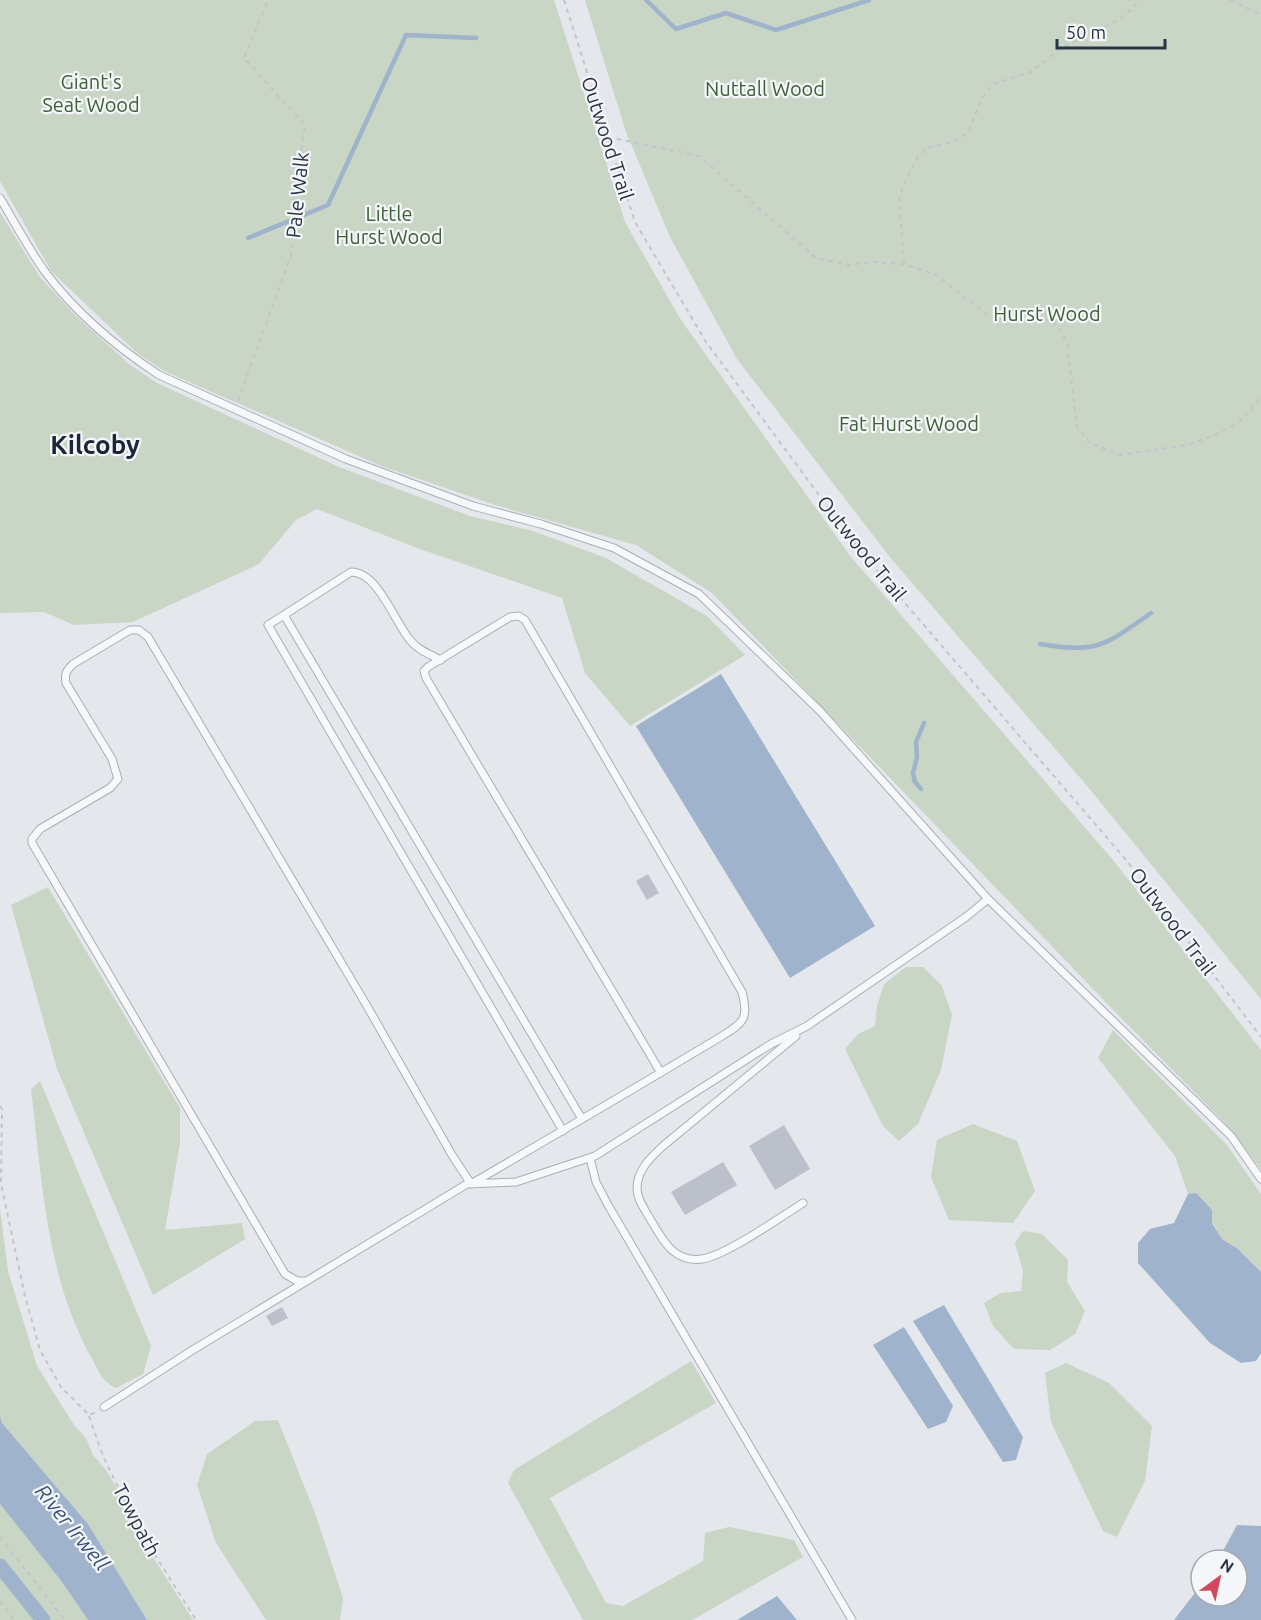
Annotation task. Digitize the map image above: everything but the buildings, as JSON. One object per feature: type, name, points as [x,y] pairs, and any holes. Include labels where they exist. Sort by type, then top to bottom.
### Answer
[{"type":"lane","points":[[0,198],[46,273],[81,312],[132,358],[159,375],[346,459],[473,506],[541,524],[614,548],[699,594],[820,711],[988,899],[1231,1136],[1261,1179]]},
{"type":"lane","points":[[441,660],[420,650],[410,640],[374,584],[360,572],[351,572],[268,625],[563,1131]]},
{"type":"lane","points":[[284,615],[582,1119]]},
{"type":"lane","points":[[471,1184],[563,1131],[582,1119],[661,1073],[741,1025],[745,1019],[742,992],[525,620],[519,616],[510,617],[424,670],[426,678],[661,1073]]},
{"type":"lane","points":[[306,1281],[297,1281],[285,1274],[32,843],[32,839],[40,829],[110,788],[118,778],[112,759],[66,683],[65,677],[73,664],[130,630],[140,630],[148,637],[471,1184]]},
{"type":"lane","points":[[803,1203],[721,1252],[693,1260],[678,1256],[666,1247],[638,1198],[637,1186],[645,1165],[663,1146],[807,1026],[988,899]]},
{"type":"lane","points":[[104,1407],[191,1351],[467,1184],[516,1182],[590,1158],[771,1044],[807,1026]]},
{"type":"lane","points":[[590,1158],[596,1182],[608,1205],[852,1620]]},
{"type":"path","name":"Pale Walk","points":[[236,409],[291,255],[294,198],[305,125],[244,58],[268,0]]},
{"type":"path","name":"Outwood Trail","points":[[564,0],[635,222],[706,342],[861,552],[1127,861],[1261,1037]]},
{"type":"path","points":[[904,264],[899,196],[915,161],[926,148],[952,142],[968,133],[982,98],[993,84],[1031,72],[1063,47],[1121,19],[1140,0]]},
{"type":"path","points":[[1230,0],[1261,15]]},
{"type":"path","points":[[608,137],[699,156],[816,258],[849,265],[871,262],[904,264],[936,274],[993,319],[1053,320],[1067,342],[1077,428],[1090,443],[1120,455],[1188,445],[1215,435],[1238,423],[1261,398]]},
{"type":"path","points":[[0,1106],[2,1109],[1,1184],[25,1296],[40,1350],[61,1387],[89,1415],[104,1407]]},
{"type":"path","name":"Towpath","points":[[89,1415],[103,1456],[138,1528],[196,1620]]},
{"type":"path","points":[[0,1537],[65,1620]]},
{"type":"path","points":[[0,1601],[14,1620]]},
{"type":"green space","name":"Little Hurst Wood","points":[[0,0],[554,0],[625,222],[681,320],[851,557],[1113,860],[1261,1050],[1261,1169],[1225,1123],[712,593],[636,545],[495,505],[384,467],[164,371],[137,353],[51,271],[0,181]]},
{"type":"green space","name":"Hurst Wood","points":[[585,0],[1261,0],[1261,999],[1088,787],[893,561],[737,359],[670,237],[626,132]]},
{"type":"green space","points":[[0,212],[39,276],[75,315],[129,364],[157,383],[339,467],[470,516],[533,531],[606,558],[707,616],[745,655],[630,726],[585,673],[562,598],[420,549],[317,509],[296,520],[259,564],[133,622],[74,625],[44,612],[0,613]]},
{"type":"green space","points":[[48,887],[180,1108],[180,1143],[165,1230],[242,1223],[245,1239],[153,1295],[57,1069],[11,905]]},
{"type":"green space","points":[[906,967],[923,967],[942,986],[952,1015],[941,1070],[918,1124],[899,1141],[883,1126],[845,1049],[858,1034],[875,1026],[877,1006],[884,984]]},
{"type":"green space","points":[[1113,1030],[1227,1145],[1261,1194],[1261,1272],[1238,1249],[1222,1239],[1196,1193],[1188,1194],[1175,1156],[1098,1058]]},
{"type":"green space","points":[[40,1081],[151,1346],[143,1374],[116,1388],[101,1375],[76,1326],[55,1261],[43,1192],[31,1089]]},
{"type":"green space","points":[[973,1124],[1017,1141],[1035,1191],[1013,1223],[949,1220],[931,1177],[937,1140]]},
{"type":"green space","points":[[0,1209],[8,1271],[37,1366],[74,1425],[86,1438],[93,1455],[106,1470],[118,1490],[133,1526],[193,1620],[147,1620],[88,1524],[2,1423],[0,1416]]},
{"type":"green space","points":[[1023,1231],[1042,1234],[1068,1260],[1067,1282],[1085,1311],[1075,1334],[1050,1350],[1014,1349],[993,1326],[984,1303],[1000,1293],[1021,1291],[1023,1271],[1015,1243]]},
{"type":"green space","points":[[691,1361],[716,1403],[550,1498],[606,1603],[623,1606],[703,1561],[705,1533],[729,1527],[794,1540],[803,1557],[692,1620],[583,1620],[508,1483],[514,1470]]},
{"type":"green space","points":[[1066,1363],[1109,1383],[1152,1426],[1145,1481],[1117,1537],[1103,1531],[1051,1422],[1045,1373]]},
{"type":"green space","points":[[278,1420],[316,1516],[343,1598],[340,1620],[266,1620],[216,1543],[197,1485],[207,1454],[255,1421]]},
{"type":"green space","points":[[0,1504],[62,1582],[88,1620],[0,1620]]},
{"type":"water","points":[[721,674],[875,926],[790,978],[636,726]]},
{"type":"water","points":[[1196,1193],[1212,1210],[1212,1223],[1222,1239],[1238,1249],[1261,1272],[1261,1353],[1256,1361],[1241,1363],[1210,1343],[1138,1263],[1138,1243],[1150,1229],[1174,1223],[1188,1194]]},
{"type":"water","points":[[944,1305],[1023,1437],[1016,1460],[1003,1462],[913,1321]]},
{"type":"water","points":[[904,1327],[953,1406],[946,1422],[928,1429],[873,1345]]},
{"type":"water","name":"River Irwell","points":[[0,1416],[2,1423],[88,1524],[147,1620],[88,1620],[62,1582],[0,1504]]},
{"type":"water","points":[[1237,1525],[1261,1526],[1261,1620],[1174,1620],[1189,1601],[1189,1608],[1249,1608],[1249,1548],[1225,1548]]},
{"type":"water","points":[[777,1596],[797,1620],[737,1620]]},
{"type":"waterway","points":[[646,0],[676,29],[726,13],[776,30],[869,0]]},
{"type":"waterway","points":[[248,238],[328,205],[406,35],[476,38]]},
{"type":"waterway","points":[[1040,644],[1075,648],[1100,644],[1111,640],[1151,613]]},
{"type":"waterway","points":[[921,789],[915,782],[913,773],[917,757],[916,742],[924,723]]},
{"type":"waterway","points":[[0,1566],[43,1620]]},
{"type":"district","name":"Kilcoby","points":[[95,444]]},
{"type":"park label","name":"Nuttall Wood","points":[[765,88]]},
{"type":"park label","name":"Giant's Seat Wood","points":[[91,92]]},
{"type":"park label","name":"Fat Hurst Wood","points":[[909,423]]}]
